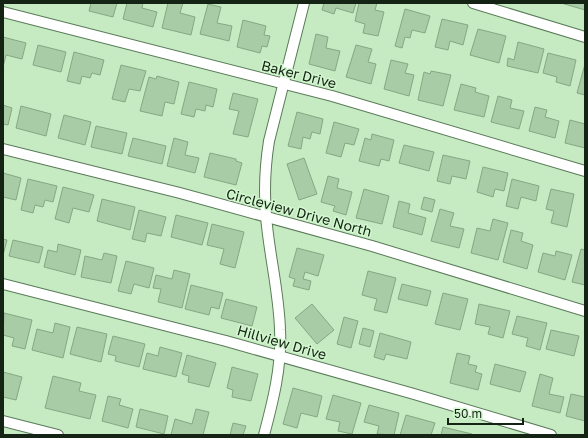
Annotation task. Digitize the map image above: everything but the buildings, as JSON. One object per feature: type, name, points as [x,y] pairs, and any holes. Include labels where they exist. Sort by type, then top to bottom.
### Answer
[{"type":"street","points":[[264,435],[271,406],[279,356],[280,331],[266,217],[266,160],[269,141],[304,3]]},
{"type":"street","points":[[473,3],[585,37]]},
{"type":"street","name":"Baker Drive","points":[[3,12],[332,96],[585,171]]},
{"type":"street","name":"Circleview Drive North","points":[[3,149],[172,191],[372,246],[585,311]]},
{"type":"street","name":"Hillview Drive","points":[[3,284],[218,339],[551,435]]},
{"type":"street","points":[[3,421],[58,435]]}]
